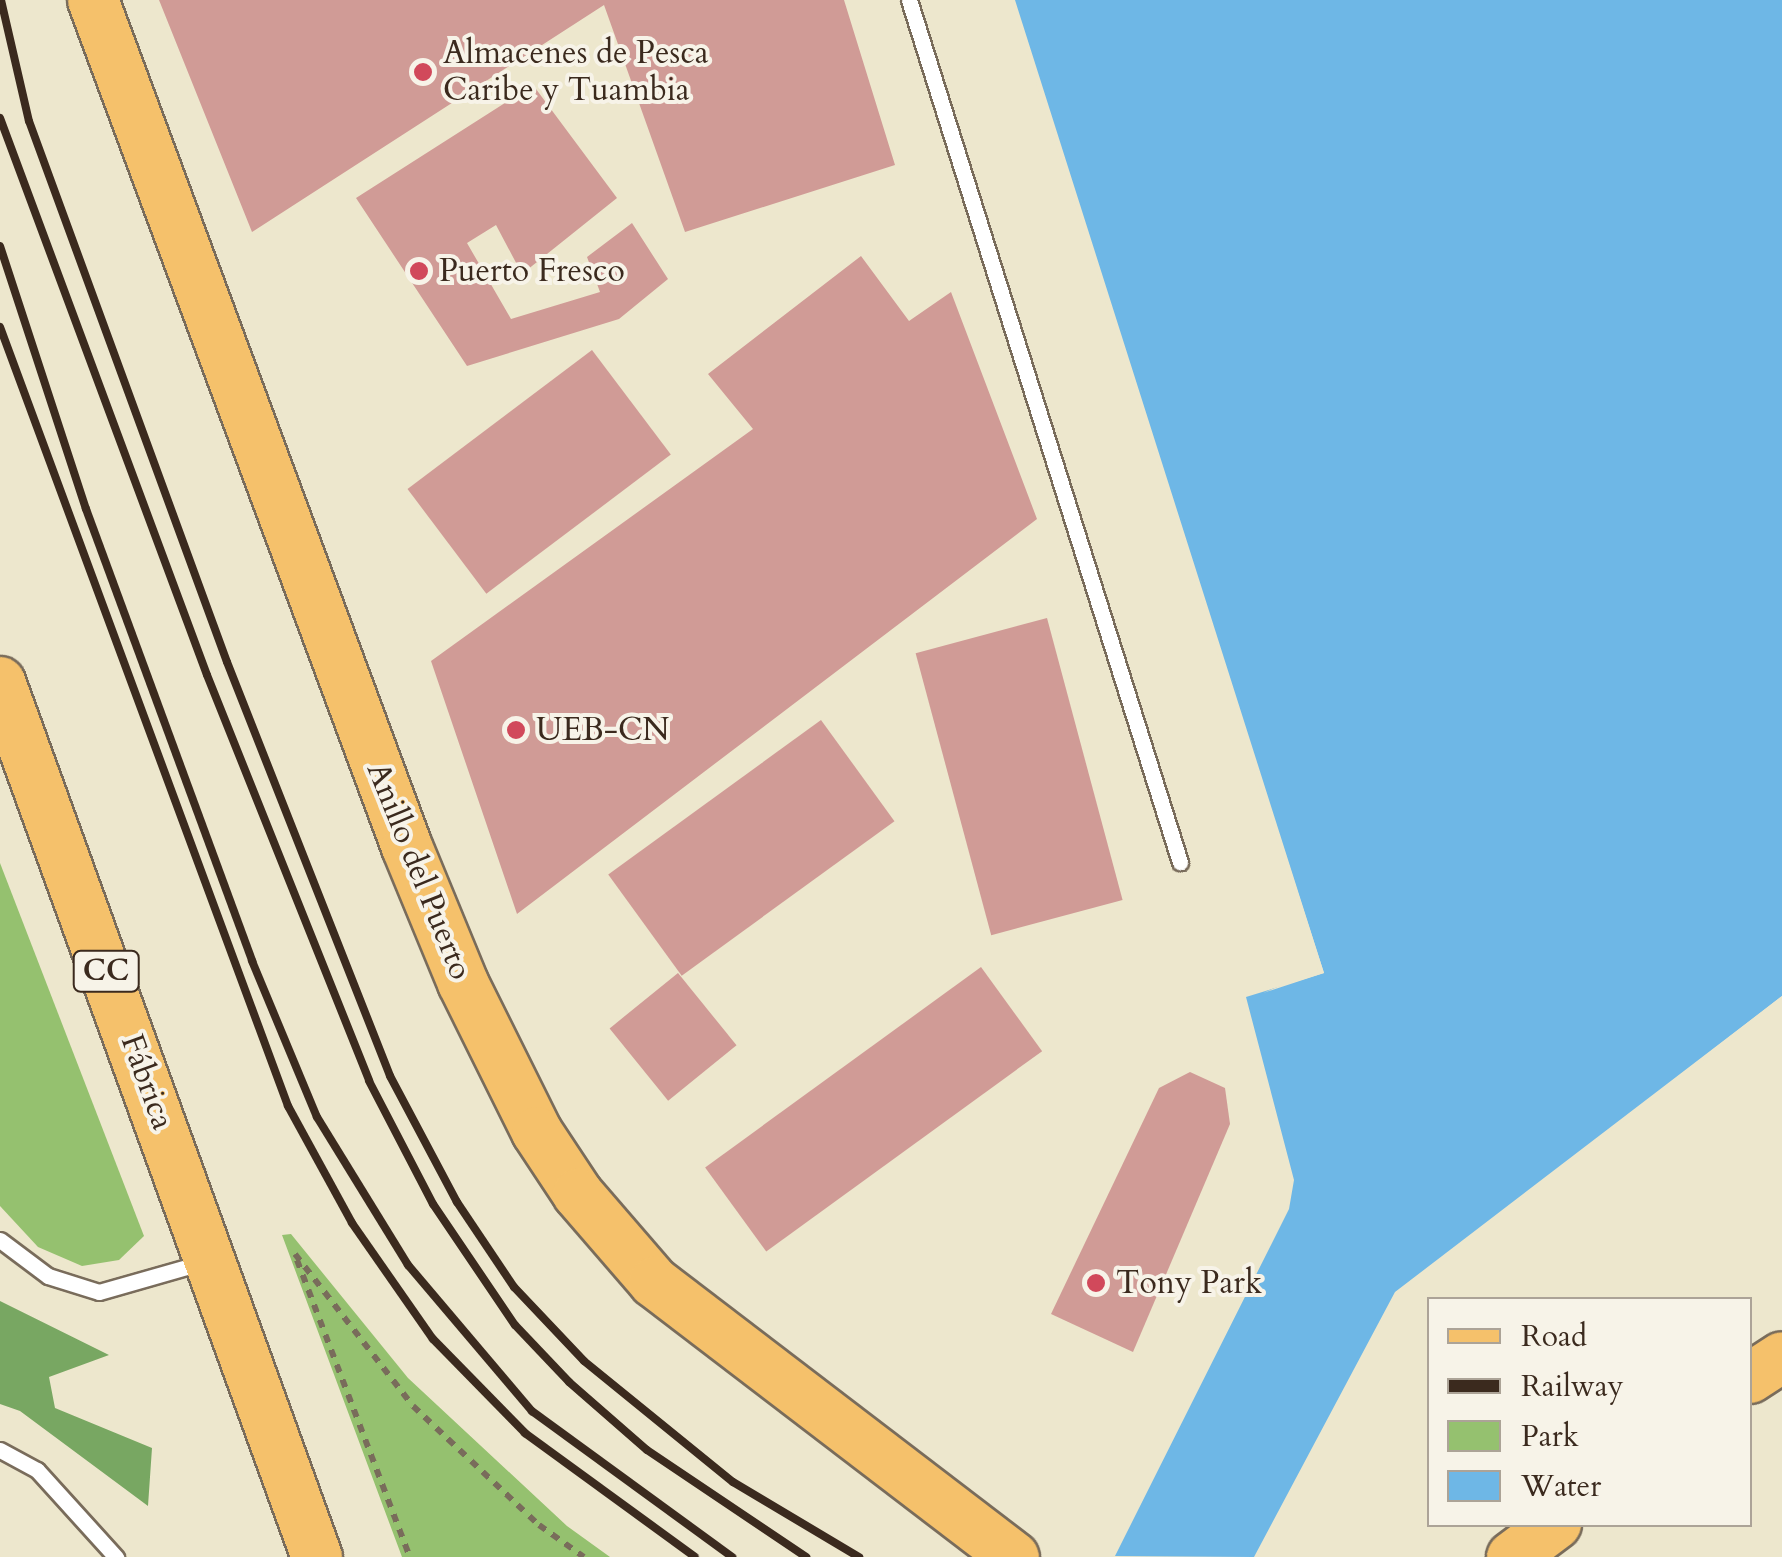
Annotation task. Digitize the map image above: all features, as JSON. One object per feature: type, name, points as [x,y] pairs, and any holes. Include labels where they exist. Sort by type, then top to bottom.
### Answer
[{"type":"main road","name":"Anillo del Puerto","points":[[92,0],[408,847],[463,984],[536,1132],[578,1194],[654,1282],[983,1547]]},
{"type":"main road","name":"Fábrica","points":[[0,682],[232,1312],[316,1557]]},
{"type":"main road","name":"Fábrica","points":[[232,1312],[348,1557]]},
{"type":"main road","points":[[232,1312],[289,1557]]},
{"type":"main road","points":[[1752,1377],[1782,1357]]},
{"type":"main road","points":[[1512,1557],[1552,1527]]},
{"type":"lane","points":[[909,0],[1180,862]]},
{"type":"lane","points":[[0,1240],[48,1276],[99,1292],[212,1260]]},
{"type":"lane","points":[[0,1450],[37,1470],[116,1557]]},
{"type":"path","points":[[410,1557],[295,1254],[413,1406],[539,1526],[584,1557]]},
{"type":"green space","points":[[0,863],[144,1236],[119,1260],[82,1266],[38,1247],[0,1206]]},
{"type":"green space","points":[[291,1234],[408,1378],[567,1526],[610,1557],[402,1557],[282,1235]]},
{"type":"green space","points":[[0,1301],[109,1355],[49,1377],[55,1408],[152,1448],[148,1506],[20,1411],[0,1404]]},
{"type":"water","points":[[1015,0],[1782,0],[1782,996],[1395,1292],[1254,1557],[1115,1556],[1289,1209],[1294,1180],[1246,997],[1324,973]]},
{"type":"pier","points":[[1024,45],[1324,973],[1263,993],[1318,970]]},
{"type":"pier","points":[[1782,996],[1782,1002],[1513,1204]]},
{"type":"building","points":[[159,0],[844,0],[895,165],[685,232],[604,5],[252,232]]},
{"type":"building","points":[[533,85],[617,198],[522,274],[496,225],[467,243],[511,319],[600,292],[587,257],[632,223],[668,279],[619,319],[467,366],[356,198]]},
{"type":"building","points":[[861,256],[909,321],[951,292],[1037,519],[517,914],[431,661],[753,429],[708,374]]},
{"type":"building","points":[[592,350],[671,455],[486,594],[408,489]]},
{"type":"building","points":[[1047,618],[1123,900],[991,935],[916,653]]},
{"type":"building","points":[[821,720],[894,821],[682,976],[608,875]]},
{"type":"building","points":[[981,967],[1042,1051],[766,1252],[705,1167]]},
{"type":"building","points":[[678,973],[737,1045],[668,1101],[610,1028]]},
{"type":"building","points":[[1190,1072],[1225,1088],[1230,1124],[1133,1352],[1051,1314],[1159,1088]]},
{"type":"railway","points":[[1,0],[29,121],[227,662],[390,1076],[457,1202],[514,1287],[584,1361],[733,1482],[859,1557]]},
{"type":"railway","points":[[0,118],[207,675],[369,1081],[433,1204],[515,1325],[569,1382],[647,1450],[806,1557]]},
{"type":"railway","points":[[0,246],[86,509],[252,961],[317,1117],[408,1265],[532,1411],[732,1557]]},
{"type":"railway","points":[[0,327],[288,1106],[352,1223],[433,1339],[525,1433],[695,1557]]},
{"type":"place","name":"Almacenes de Pesca Caribe y Tuambia","points":[[423,72]]},
{"type":"place","name":"Puerto Fresco","points":[[419,271]]},
{"type":"place","name":"UEB-CN","points":[[516,730]]},
{"type":"place","name":"Tony Park","points":[[1096,1283]]}]
